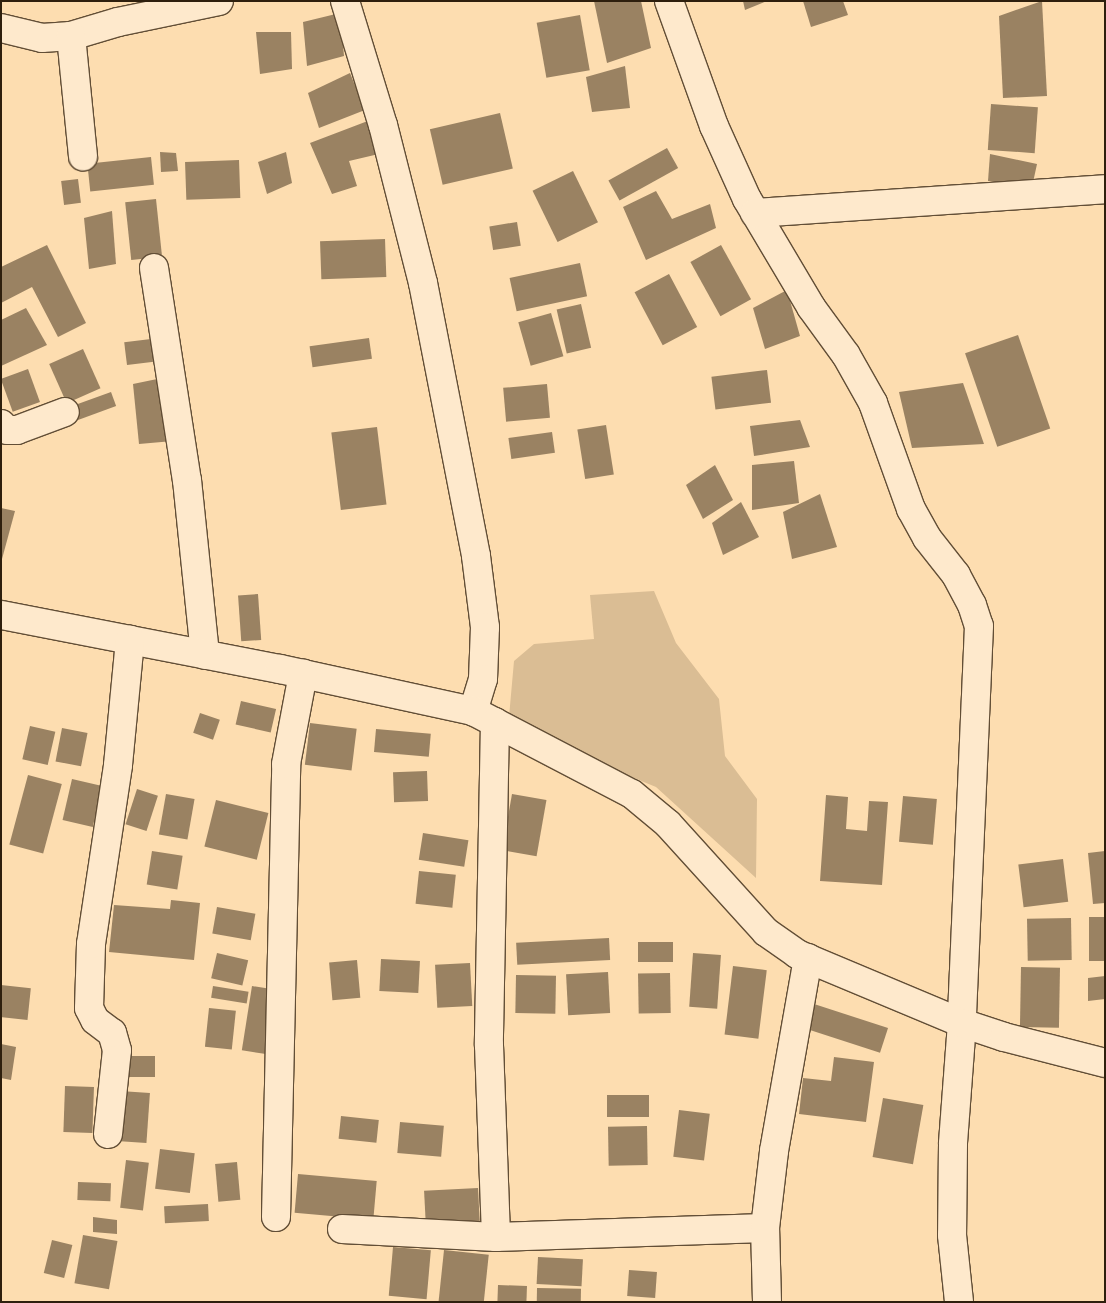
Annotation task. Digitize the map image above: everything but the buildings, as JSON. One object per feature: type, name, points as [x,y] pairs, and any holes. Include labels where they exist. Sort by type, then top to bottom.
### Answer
[{"type":"street","points":[[1,28],[42,38],[71,36],[118,22],[218,1]]},
{"type":"street","points":[[345,1],[383,124],[423,283],[476,556],[485,627],[483,679],[489,1045],[496,1237]]},
{"type":"street","points":[[669,1],[714,126],[755,213],[811,307],[846,355],[873,403],[911,509],[927,538],[956,575],[972,604],[979,626],[962,1023],[953,1144],[952,1234],[959,1302]]},
{"type":"street","points":[[71,36],[83,156]]},
{"type":"street","points":[[755,213],[1105,189]]},
{"type":"street","points":[[154,268],[187,480],[205,655]]},
{"type":"street","points":[[1,424],[7,430],[17,430],[65,412]]},
{"type":"street","points":[[1,615],[303,674],[484,716],[632,794],[668,824],[766,932],[781,944],[808,958],[962,1023],[1004,1037],[1105,1063]]},
{"type":"street","points":[[108,1134],[117,1050],[112,1033],[95,1020],[88,1008],[91,944],[118,765],[130,640]]},
{"type":"street","points":[[276,1217],[286,764],[303,674]]},
{"type":"street","points":[[767,1302],[765,1228],[774,1151],[808,958]]},
{"type":"street","points":[[342,1229],[496,1237],[765,1228]]},
{"type":"shaded area","points":[[654,591],[676,643],[719,699],[725,756],[757,799],[756,878],[656,787],[549,743],[509,717],[514,661],[534,644],[594,639],[590,595]]}]
